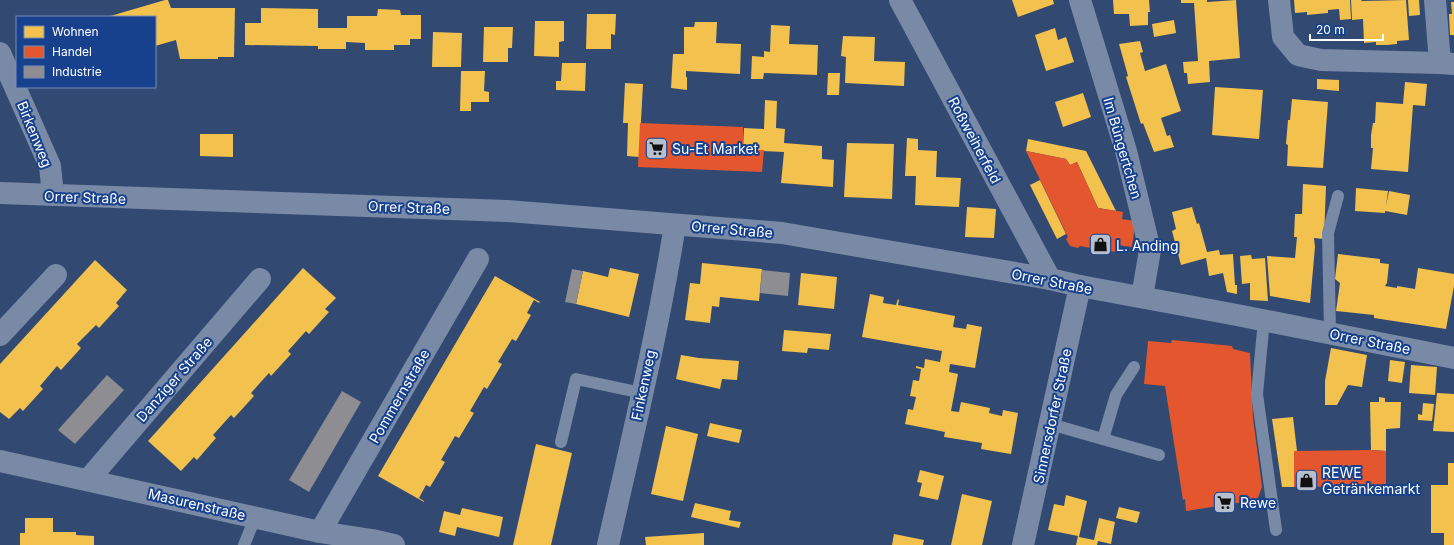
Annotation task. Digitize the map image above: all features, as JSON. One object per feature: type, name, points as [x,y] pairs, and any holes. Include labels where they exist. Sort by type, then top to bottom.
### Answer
[{"type":"street","name":"Roßweiherfeld","points":[[900,0],[1050,279]]},
{"type":"street","name":"Im Büngertchen","points":[[1080,0],[1126,151],[1150,250],[1142,297]]},
{"type":"street","points":[[1279,0],[1283,37],[1298,55],[1321,60],[1447,64],[1435,0]]},
{"type":"street","name":"Birkenweg","points":[[0,53],[50,166],[53,195]]},
{"type":"street","name":"Orrer Straße","points":[[0,193],[507,210],[782,234],[1050,279],[1454,358]]},
{"type":"street","name":"Finkenweg","points":[[608,545],[642,393],[675,225]]},
{"type":"street","name":"Pommernstraße","points":[[320,532],[478,259]]},
{"type":"street","points":[[0,335],[56,275]]},
{"type":"street","name":"Danziger Straße","points":[[88,480],[260,279]]},
{"type":"street","name":"Sinnersdorfer Straße","points":[[1024,545],[1080,286]]},
{"type":"street","name":"Masurenstraße","points":[[1,466],[88,480],[320,532],[394,545]]},
{"type":"lane","points":[[1330,333],[1328,233],[1338,196]]},
{"type":"lane","points":[[1264,320],[1257,394],[1276,530]]},
{"type":"lane","points":[[1103,439],[1116,395],[1134,367]]},
{"type":"lane","points":[[561,442],[576,379],[642,393]]},
{"type":"lane","points":[[1050,424],[1158,455]]},
{"type":"lane","points":[[244,545],[255,518]]},
{"type":"building: Wohnen","points":[[165,0],[168,0],[171,8],[235,8],[234,57],[218,57],[218,59],[180,59],[176,40],[156,46],[156,16],[110,16]]},
{"type":"building: Wohnen","points":[[1012,0],[1053,0],[1054,4],[1018,17]]},
{"type":"building: Wohnen","points":[[1113,0],[1149,0],[1150,12],[1148,12],[1148,25],[1130,26],[1129,14],[1114,14]]},
{"type":"building: Wohnen","points":[[1181,0],[1207,0],[1207,2],[1236,0],[1240,58],[1209,61],[1210,82],[1188,84],[1187,73],[1184,73],[1183,62],[1198,61],[1194,3],[1181,3]]},
{"type":"building: Wohnen","points":[[1294,0],[1350,0],[1351,19],[1340,20],[1339,9],[1328,10],[1328,13],[1307,15],[1307,12],[1295,13]]},
{"type":"building: Wohnen","points":[[1351,0],[1406,0],[1409,40],[1397,41],[1397,44],[1387,45],[1376,45],[1376,42],[1364,43],[1363,19],[1352,20]]},
{"type":"building: Wohnen","points":[[1408,0],[1419,0],[1420,15],[1409,16]]},
{"type":"building: Wohnen","points":[[1451,2],[1454,2],[1454,35],[1450,35],[1449,14],[1452,14]]},
{"type":"building: Wohnen","points":[[261,8],[318,9],[318,28],[347,28],[347,16],[377,16],[378,9],[400,10],[401,15],[421,15],[421,39],[410,39],[410,45],[394,45],[394,50],[365,50],[365,43],[346,42],[346,49],[318,49],[318,46],[245,45],[245,23],[261,23]]},
{"type":"building: Wohnen","points":[[587,14],[616,14],[615,35],[611,34],[611,49],[586,49]]},
{"type":"building: Wohnen","points":[[1174,20],[1176,33],[1154,37],[1152,24]]},
{"type":"building: Wohnen","points":[[535,21],[564,21],[564,41],[559,42],[559,57],[534,56]]},
{"type":"building: Wohnen","points":[[695,22],[717,22],[716,43],[741,44],[740,74],[686,71],[687,90],[671,88],[673,54],[684,54],[684,27],[694,27]]},
{"type":"building: Wohnen","points":[[771,25],[790,26],[789,44],[818,45],[817,75],[764,73],[763,79],[751,79],[752,56],[764,57],[764,51],[770,52]]},
{"type":"building: Wohnen","points":[[484,27],[513,27],[512,48],[508,48],[508,62],[483,62]]},
{"type":"building: Wohnen","points":[[1055,28],[1058,40],[1066,37],[1074,62],[1046,71],[1035,35]]},
{"type":"building: Wohnen","points":[[433,32],[462,33],[461,67],[432,67]]},
{"type":"building: Wohnen","points":[[843,36],[875,37],[874,61],[905,62],[904,86],[845,83],[846,57],[841,56]]},
{"type":"building: Wohnen","points":[[1140,41],[1143,52],[1140,53],[1145,71],[1166,64],[1181,111],[1161,118],[1167,136],[1170,135],[1174,147],[1154,152],[1143,123],[1141,124],[1126,77],[1128,76],[1119,44]]},
{"type":"building: Wohnen","points":[[562,63],[586,63],[585,91],[556,90],[556,81],[561,81]]},
{"type":"building: Wohnen","points":[[461,71],[485,71],[484,91],[489,92],[489,102],[471,102],[471,111],[460,111]]},
{"type":"building: Wohnen","points":[[828,73],[840,73],[839,95],[827,95]]},
{"type":"building: Wohnen","points":[[1317,79],[1339,80],[1339,91],[1317,89]]},
{"type":"building: Wohnen","points":[[1405,82],[1427,84],[1425,106],[1413,105],[1408,172],[1371,169],[1373,148],[1371,148],[1371,135],[1373,123],[1375,123],[1376,102],[1403,104]]},
{"type":"building: Wohnen","points":[[625,83],[643,84],[639,157],[627,156],[628,123],[623,123]]},
{"type":"building: Wohnen","points":[[1215,87],[1263,90],[1259,139],[1212,135]]},
{"type":"building: Wohnen","points":[[1083,93],[1091,117],[1063,127],[1055,102]]},
{"type":"building: Wohnen","points":[[1292,99],[1328,102],[1323,168],[1287,166],[1288,145],[1286,144]]},
{"type":"building: Wohnen","points":[[765,100],[777,101],[776,128],[785,129],[784,143],[822,146],[822,159],[834,160],[833,187],[781,183],[784,152],[743,150],[744,128],[764,129]]},
{"type":"building: Wohnen","points":[[200,134],[233,134],[233,157],[200,156]]},
{"type":"building: Wohnen","points":[[907,138],[918,139],[918,150],[937,151],[936,177],[961,178],[959,207],[915,205],[916,176],[905,176]]},
{"type":"building: Wohnen","points":[[1028,139],[1086,151],[1116,211],[1098,208],[1077,162],[1070,165],[1066,159],[1026,151]]},
{"type":"building: Wohnen","points":[[847,143],[894,144],[892,199],[844,197]]},
{"type":"building: Wohnen","points":[[1040,180],[1066,234],[1057,239],[1030,185]]},
{"type":"building: Wohnen","points":[[1303,184],[1326,186],[1324,239],[1314,238],[1315,247],[1310,303],[1270,296],[1267,256],[1295,258],[1297,237],[1294,237],[1295,214],[1302,214]]},
{"type":"building: Wohnen","points":[[1356,188],[1388,191],[1386,206],[1389,191],[1410,195],[1407,215],[1385,211],[1385,213],[1355,211]]},
{"type":"building: Wohnen","points":[[967,207],[996,209],[994,238],[965,237]]},
{"type":"building: Wohnen","points":[[1192,207],[1197,224],[1199,223],[1207,252],[1219,250],[1220,255],[1233,254],[1237,294],[1227,292],[1223,273],[1209,276],[1206,258],[1181,265],[1172,231],[1176,229],[1172,212]]},
{"type":"building: Wohnen","points":[[1338,254],[1380,259],[1380,263],[1389,264],[1387,283],[1385,286],[1415,289],[1418,268],[1454,274],[1454,286],[1446,329],[1374,318],[1374,315],[1336,311],[1340,283],[1335,279]]},
{"type":"building: Wohnen","points":[[1251,255],[1252,259],[1265,258],[1268,301],[1250,300],[1250,283],[1242,284],[1240,256]]},
{"type":"building: Wohnen","points":[[95,260],[127,290],[116,303],[119,306],[99,328],[96,325],[77,344],[81,348],[61,370],[57,366],[40,386],[43,389],[23,411],[20,408],[9,419],[0,412],[0,364]]},
{"type":"building: Wohnen","points":[[702,263],[762,269],[759,301],[720,297],[719,307],[712,306],[710,323],[685,320],[690,283],[700,284]]},
{"type":"building: Wohnen","points":[[303,268],[336,298],[325,309],[329,312],[309,334],[306,331],[288,351],[291,354],[271,376],[269,373],[251,393],[254,396],[234,418],[231,415],[213,435],[216,438],[197,460],[194,457],[181,471],[148,441]]},
{"type":"building: Wohnen","points":[[610,268],[639,274],[629,317],[576,304],[583,271],[608,277]]},
{"type":"building: Wohnen","points":[[801,273],[837,277],[834,309],[798,305]]},
{"type":"building: Wohnen","points":[[495,276],[540,302],[539,303],[534,300],[527,313],[531,315],[516,341],[512,339],[498,362],[502,364],[487,389],[484,387],[470,411],[474,413],[459,438],[455,436],[441,460],[445,462],[430,487],[426,485],[419,498],[424,502],[378,476]]},
{"type":"building: Wohnen","points":[[870,294],[884,297],[883,303],[896,305],[898,299],[898,305],[955,316],[953,327],[966,329],[967,324],[982,327],[975,368],[950,364],[949,372],[958,374],[951,411],[959,412],[961,402],[990,408],[989,413],[1002,416],[1003,410],[1018,413],[1011,454],[981,449],[982,443],[944,437],[945,432],[905,424],[908,409],[913,410],[916,397],[910,396],[913,380],[919,381],[921,369],[916,368],[916,366],[924,368],[925,359],[940,362],[942,351],[862,337]]},
{"type":"building: Wohnen","points":[[784,330],[831,334],[829,350],[808,348],[807,353],[782,351]]},
{"type":"building: Wohnen","points":[[1331,348],[1367,355],[1362,387],[1348,385],[1337,405],[1325,405],[1325,381]]},
{"type":"building: Wohnen","points":[[681,355],[739,361],[737,380],[722,379],[720,389],[676,379]]},
{"type":"building: Wohnen","points":[[1390,360],[1405,362],[1402,383],[1388,381]]},
{"type":"building: Wohnen","points":[[1411,365],[1437,367],[1435,395],[1409,393]]},
{"type":"building: Wohnen","points":[[1437,393],[1454,394],[1454,432],[1433,431]]},
{"type":"building: Wohnen","points":[[1379,397],[1385,398],[1385,402],[1401,402],[1400,428],[1386,429],[1386,451],[1371,450],[1370,402],[1379,402]]},
{"type":"building: Wohnen","points":[[1423,403],[1434,404],[1432,421],[1418,420],[1418,414],[1422,415]]},
{"type":"building: Wohnen","points":[[1293,417],[1297,451],[1294,451],[1294,487],[1282,487],[1272,419]]},
{"type":"building: Wohnen","points":[[710,423],[742,430],[739,443],[707,436]]},
{"type":"building: Wohnen","points":[[666,426],[698,434],[683,501],[651,494]]},
{"type":"building: Wohnen","points":[[536,444],[572,453],[551,545],[513,545]]},
{"type":"building: Wohnen","points":[[1448,463],[1454,463],[1454,545],[1444,545],[1444,533],[1431,533],[1431,485],[1448,485]]},
{"type":"building: Wohnen","points":[[920,470],[944,476],[938,500],[919,496],[922,483],[917,482]]},
{"type":"building: Wohnen","points":[[962,494],[992,501],[982,545],[951,545]]},
{"type":"building: Wohnen","points":[[1066,495],[1087,501],[1079,537],[1094,540],[1099,518],[1115,522],[1111,544],[1098,541],[1097,545],[1076,545],[1078,536],[1048,530],[1054,504],[1064,506]]},
{"type":"building: Wohnen","points":[[695,503],[731,511],[729,520],[741,522],[739,528],[691,517]]},
{"type":"building: Wohnen","points":[[1119,507],[1140,512],[1137,523],[1116,518]]},
{"type":"building: Wohnen","points":[[462,508],[503,517],[499,537],[457,527],[455,536],[439,532],[444,511],[460,515]]},
{"type":"building: Wohnen","points":[[25,518],[53,518],[53,532],[76,532],[76,535],[94,536],[94,545],[20,545],[20,533],[25,533]]},
{"type":"building: Wohnen","points":[[704,533],[704,545],[646,545],[645,537]]},
{"type":"building: Wohnen","points":[[894,534],[924,540],[923,545],[892,545]]},
{"type":"building: Handel","points":[[640,123],[743,127],[743,150],[764,150],[762,172],[638,167]]},
{"type":"building: Handel","points":[[1026,151],[1066,159],[1070,165],[1077,162],[1098,208],[1123,212],[1122,219],[1135,221],[1132,247],[1117,245],[1116,252],[1103,250],[1102,252],[1091,250],[1091,248],[1080,246],[1078,248],[1070,246],[1066,239],[1068,237]]},
{"type":"building: Handel","points":[[1172,340],[1232,346],[1233,349],[1250,353],[1253,418],[1262,487],[1257,500],[1186,511],[1165,386],[1144,384],[1148,341],[1171,343]]},
{"type":"building: Handel","points":[[1294,451],[1386,451],[1386,486],[1294,487]]},
{"type":"building: Industrie","points":[[572,269],[583,271],[576,304],[565,302]]},
{"type":"building: Industrie","points":[[762,270],[790,273],[788,296],[760,293]]},
{"type":"building: Industrie","points":[[107,375],[124,390],[75,444],[58,430]]},
{"type":"building: Industrie","points":[[342,391],[361,402],[309,492],[289,480]]},
{"type":"place","name":"Su-Et Market","points":[[657,148]]},
{"type":"place","name":"L. Anding","points":[[1101,245]]},
{"type":"place","name":"REWE Getränkemarkt","points":[[1307,480]]},
{"type":"place","name":"Rewe","points":[[1224,502]]}]
